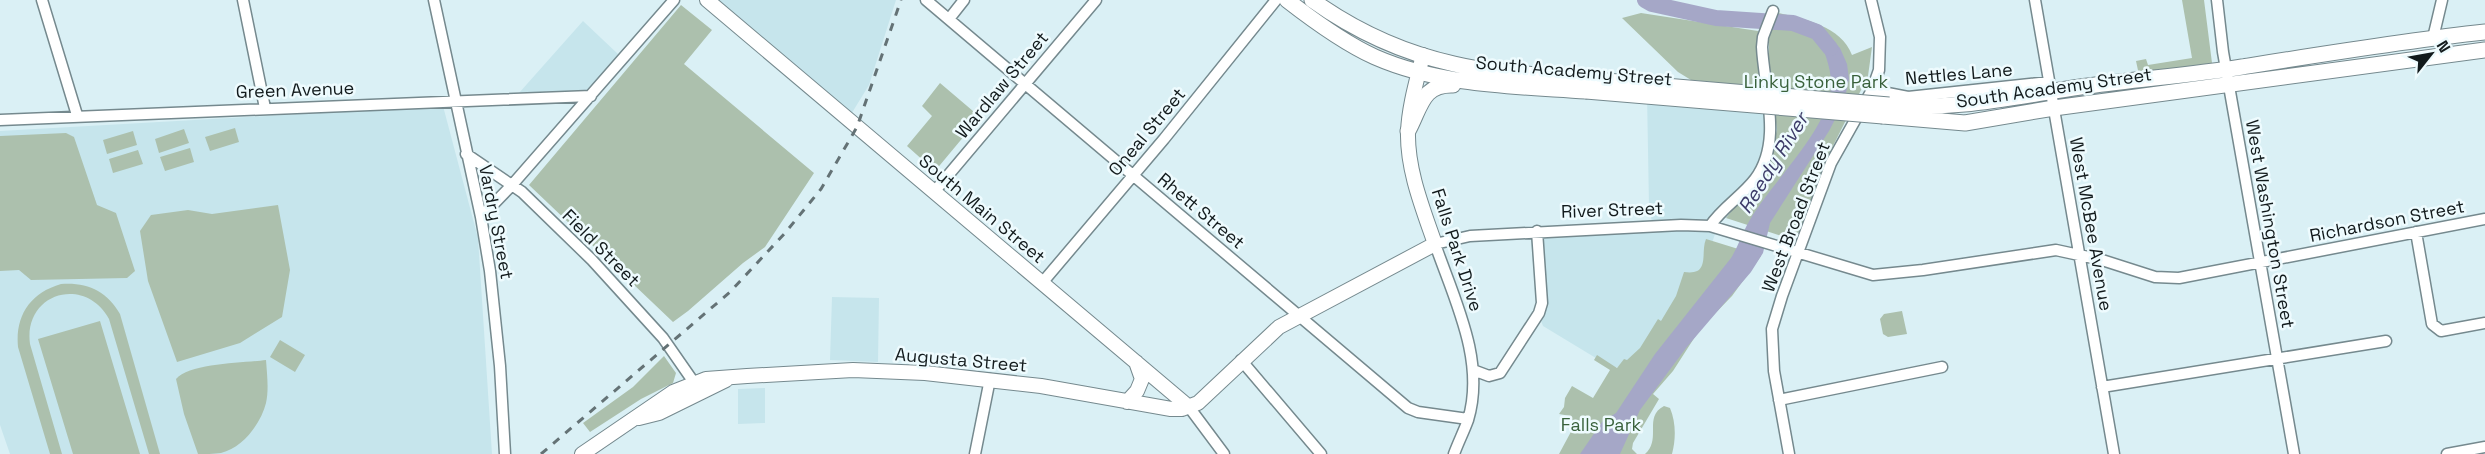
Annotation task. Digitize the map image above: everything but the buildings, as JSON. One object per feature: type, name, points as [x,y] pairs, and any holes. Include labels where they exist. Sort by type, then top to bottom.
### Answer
[{"type":"highway","name":"South Academy Street","points":[[1287,0],[1312,20],[1374,56],[1419,73],[1474,82],[1584,85],[1886,111],[1965,123],[2054,108],[2485,50]]},
{"type":"highway","name":"South Academy Street","points":[[1312,0],[1355,27],[1423,55],[1454,64],[1584,85]]},
{"type":"highway","name":"South Academy Street","points":[[1886,111],[1960,106],[2050,87],[2226,69],[2346,49],[2485,32]]},
{"type":"highway","points":[[1408,131],[1430,90],[1441,85],[1474,82]]},
{"type":"main road","name":"South Main Street","points":[[707,0],[1189,407]]},
{"type":"main road","name":"Falls Park Drive","points":[[1423,55],[1410,107],[1408,131],[1414,178],[1435,244]]},
{"type":"main road","name":"River Street","points":[[1189,407],[1198,403],[1278,327],[1435,244]]},
{"type":"main road","points":[[1127,402],[1137,391],[1142,379],[1135,361]]},
{"type":"main road","name":"Augusta Street","points":[[590,452],[654,404],[706,379],[808,371],[925,373],[990,379],[1171,409],[1189,407]]},
{"type":"main road","name":"Augusta Street","points":[[638,418],[659,413],[728,379]]},
{"type":"street","points":[[42,0],[77,115]]},
{"type":"street","points":[[243,0],[266,108]]},
{"type":"street","name":"Vardry Street","points":[[434,0],[481,217],[493,292],[504,454]]},
{"type":"street","points":[[481,217],[512,185],[674,0]]},
{"type":"street","name":"Rhett Street","points":[[926,0],[1408,408],[1418,412],[1468,419]]},
{"type":"street","points":[[949,19],[964,0]]},
{"type":"street","name":"Wardlaw Street","points":[[934,192],[1096,0]]},
{"type":"street","name":"Oneal Street","points":[[1042,283],[1276,0]]},
{"type":"street","name":"West Broad Street","points":[[1789,454],[1773,362],[1772,329],[1830,163],[1872,90],[1879,70],[1880,37],[1871,0]]},
{"type":"street","name":"West McBee Avenue","points":[[2035,0],[2114,454]]},
{"type":"street","name":"West Washington Street","points":[[2217,0],[2226,69],[2294,454]]},
{"type":"street","points":[[2433,38],[2442,0]]},
{"type":"street","points":[[1710,226],[1752,183],[1766,161],[1770,131],[1762,53],[1763,37],[1773,11]]},
{"type":"street","name":"Nettles Lane","points":[[1872,90],[1908,97],[2050,87]]},
{"type":"street","name":"Green Avenue","points":[[0,120],[77,115],[591,96]]},
{"type":"street","name":"Field Street","points":[[466,154],[522,192],[592,260],[663,338],[695,384]]},
{"type":"street","name":"Richardson Street","points":[[2079,255],[2140,273],[2179,278],[2485,219]]},
{"type":"street","name":"River Street","points":[[1435,244],[1470,236],[1537,231],[1681,225],[1710,226],[1873,275],[1923,270],[2045,251],[2067,251],[2079,255]]},
{"type":"street","points":[[1473,370],[1489,376],[1500,373],[1541,309],[1537,231]]},
{"type":"street","points":[[2416,232],[2432,324],[2441,331],[2485,323]]},
{"type":"street","name":"Falls Park Drive","points":[[1435,244],[1466,333],[1473,370],[1468,419],[1454,454]]},
{"type":"street","points":[[2102,387],[2386,341]]},
{"type":"street","points":[[1241,360],[1321,454]]},
{"type":"street","points":[[1779,400],[1942,367]]},
{"type":"street","points":[[975,454],[990,379]]},
{"type":"street","name":"South Main Street","points":[[1189,407],[1224,454]]},
{"type":"street","points":[[2447,454],[2485,447]]},
{"type":"shaded area","points":[[718,0],[896,0],[869,85],[850,116]]},
{"type":"shaded area","points":[[583,21],[619,55],[587,91],[519,93]]},
{"type":"shaded area","name":"Reedy River","points":[[1817,32],[1828,35],[1840,48],[1847,64],[1849,79],[1844,102],[1829,131],[1770,223],[1763,253],[1751,272],[1686,348],[1640,410],[1620,454],[1580,454],[1602,422],[1616,413],[1655,354],[1731,258],[1757,209],[1820,121],[1828,103],[1831,79],[1827,59]]},
{"type":"shaded area","points":[[1647,93],[1774,104],[1777,130],[1767,166],[1717,228],[1706,261],[1637,355],[1614,369],[1543,326],[1537,310],[1531,239],[1631,226],[1653,227],[1649,207]]},
{"type":"shaded area","points":[[443,106],[478,238],[492,454],[10,454],[0,425],[0,131]]},
{"type":"shaded area","points":[[832,297],[879,298],[878,362],[830,360]]},
{"type":"shaded area","points":[[765,388],[765,423],[738,424],[738,389]]},
{"type":"green space","points":[[2182,0],[2204,0],[2212,63],[2139,75],[2136,61],[2146,59],[2148,65],[2192,58]]},
{"type":"green space","points":[[681,5],[712,30],[684,64],[814,173],[765,247],[673,322],[529,185]]},
{"type":"green space","points":[[1641,13],[1758,31],[1762,87],[1691,80],[1678,72],[1622,18]]},
{"type":"green space","name":"Linky Stone Park","points":[[1779,13],[1821,25],[1839,37],[1847,45],[1852,55],[1872,47],[1868,76],[1824,164],[1801,228],[1795,238],[1785,237],[1726,218],[1767,166],[1777,130],[1769,66],[1769,36]]},
{"type":"green space","points":[[940,83],[980,117],[935,171],[907,146],[932,116],[922,106]]},
{"type":"green space","points":[[235,128],[239,142],[210,151],[205,137]]},
{"type":"green space","points":[[184,129],[189,143],[159,153],[155,139]]},
{"type":"green space","points":[[133,131],[137,145],[107,154],[103,140]]},
{"type":"green space","points":[[66,133],[74,137],[97,205],[116,213],[135,271],[127,278],[31,280],[19,270],[0,271],[0,136]]},
{"type":"green space","points":[[190,148],[194,162],[165,171],[160,157]]},
{"type":"green space","points":[[138,150],[143,164],[113,173],[109,159]]},
{"type":"green space","points":[[278,205],[290,270],[282,317],[240,343],[177,362],[148,281],[140,231],[151,215],[188,210],[212,214]]},
{"type":"green space","name":"Falls Park","points":[[1706,239],[1761,256],[1732,296],[1700,329],[1673,371],[1653,394],[1659,399],[1633,443],[1632,449],[1637,454],[1559,454],[1574,424],[1570,416],[1559,414],[1572,386],[1593,398],[1610,370],[1594,360],[1597,355],[1617,368],[1624,359],[1627,360],[1640,348],[1658,319],[1661,321],[1676,296],[1684,272],[1692,272],[1701,267]]},
{"type":"green space","points":[[61,284],[79,285],[95,290],[109,299],[120,314],[160,454],[149,454],[109,319],[98,305],[86,297],[72,294],[58,296],[46,302],[36,312],[30,326],[30,344],[62,454],[50,454],[18,347],[18,336],[19,325],[27,307],[41,293]]},
{"type":"green space","points":[[1902,311],[1907,334],[1888,337],[1883,334],[1880,319],[1884,314]]},
{"type":"green space","points":[[100,321],[140,454],[73,454],[38,339]]},
{"type":"green space","points":[[280,340],[305,355],[295,372],[270,357]]},
{"type":"green space","points":[[664,356],[676,373],[673,383],[641,399],[590,432],[583,423],[633,387]]},
{"type":"green space","points":[[266,360],[267,398],[264,411],[250,434],[229,450],[198,454],[184,414],[176,379],[183,374],[205,367]]},
{"type":"green space","points":[[1664,406],[1670,408],[1674,425],[1675,437],[1672,454],[1645,454],[1652,442],[1655,416]]},
{"type":"waterway","name":"Reedy River","points":[[1645,0],[1652,4],[1716,18],[1793,23],[1817,32],[1830,48]]},
{"type":"railway","points":[[541,454],[730,292],[785,233],[821,189],[857,127],[901,0]]}]
